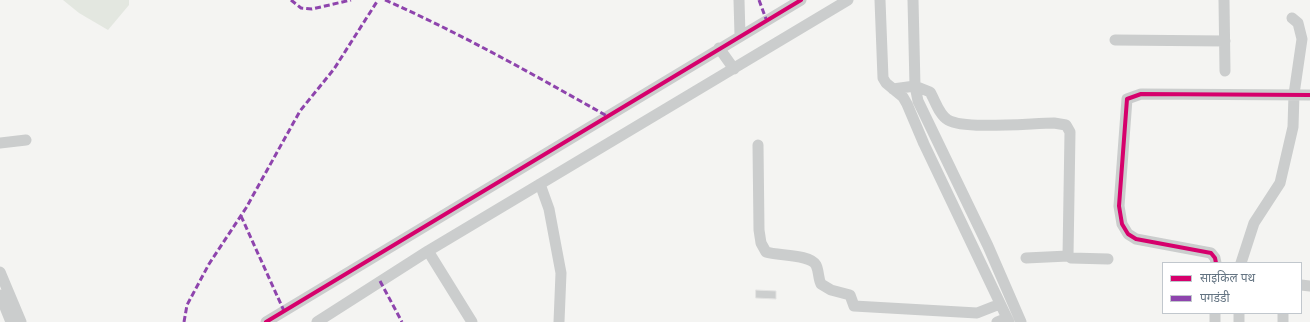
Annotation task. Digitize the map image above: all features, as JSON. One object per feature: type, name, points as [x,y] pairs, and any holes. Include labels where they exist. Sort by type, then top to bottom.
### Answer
[{"type":"street","points":[[739,0],[740,35]]},
{"type":"street","points":[[266,322],[413,235],[740,35],[801,0]]},
{"type":"street","points":[[317,322],[428,251],[848,0]]},
{"type":"street","points":[[880,0],[882,71],[886,83],[903,97],[907,104],[924,144],[1000,304],[1004,321]]},
{"type":"street","points":[[913,0],[915,86],[918,101],[988,246],[1021,322]]},
{"type":"street","points":[[1224,0],[1225,71]]},
{"type":"street","points":[[1241,262],[1254,223],[1280,183],[1293,127],[1294,94],[1305,45],[1298,23],[1292,18]]},
{"type":"street","points":[[1115,40],[1225,41]]},
{"type":"street","points":[[719,48],[734,69]]},
{"type":"street","points":[[893,89],[915,86],[930,92],[941,113],[948,120],[956,123],[972,125],[1054,123],[1066,125],[1070,132],[1068,256]]},
{"type":"street","points":[[1216,262],[1214,256],[1211,253],[1136,239],[1128,234],[1122,224],[1119,206],[1127,99],[1141,94],[1310,95]]},
{"type":"street","points":[[0,143],[26,140]]},
{"type":"street","points":[[758,145],[759,230],[761,243],[766,252],[776,255],[806,258],[813,261],[817,267],[820,284],[831,290],[850,295],[854,306],[979,318],[1000,304]]},
{"type":"street","points":[[540,184],[549,210],[561,273],[559,322]]},
{"type":"street","points":[[428,251],[472,322]]},
{"type":"street","points":[[1026,258],[1068,256],[1071,258],[1108,259]]},
{"type":"street","points":[[0,272],[19,322]]},
{"type":"street","points":[[0,295],[19,322]]},
{"type":"shaded area","points":[[63,0],[129,0],[129,5],[108,30],[79,13]]},
{"type":"building","points":[[756,290],[776,291],[776,299],[756,298]]},
{"type":"marked path","points":[[291,0],[301,8],[312,9],[351,0]]},
{"type":"marked path","points":[[184,322],[187,305],[209,264],[246,208],[300,111],[334,69],[378,0]]},
{"type":"marked path","points":[[385,0],[470,41],[607,116]]},
{"type":"marked path","points":[[759,0],[766,19]]},
{"type":"marked path","points":[[241,216],[284,311]]},
{"type":"marked path","points":[[380,281],[402,322]]},
{"type":"cycle path","points":[[266,322],[801,0]]},
{"type":"cycle path","points":[[1216,262],[1211,253],[1136,239],[1128,234],[1122,224],[1119,206],[1127,99],[1141,94],[1310,95]]}]
